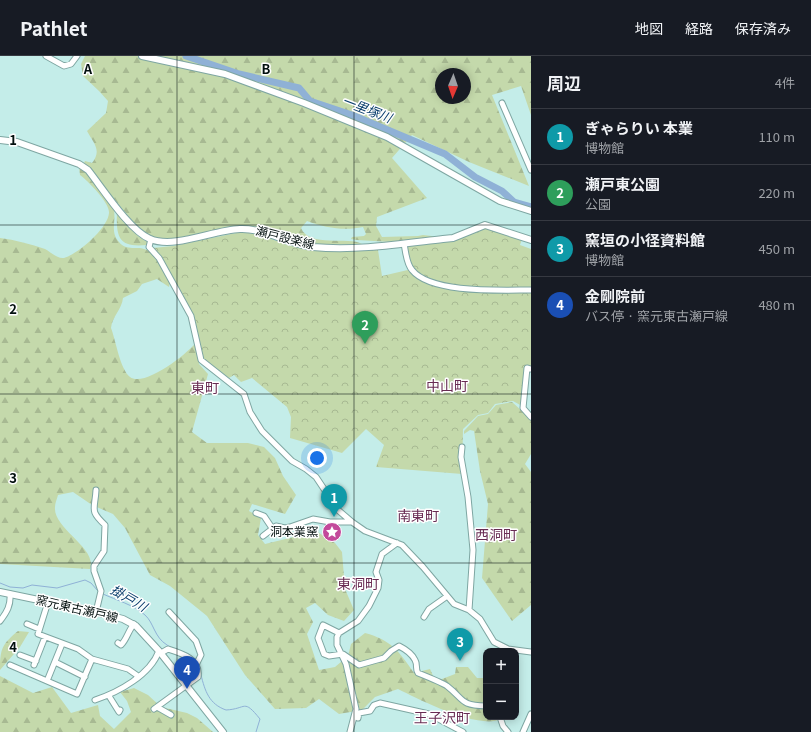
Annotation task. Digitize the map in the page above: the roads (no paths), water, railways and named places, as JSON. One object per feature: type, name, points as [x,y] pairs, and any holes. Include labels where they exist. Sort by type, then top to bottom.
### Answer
[{"type":"main road","points":[[142,56],[225,74],[297,100],[387,137],[500,201],[531,211]]},
{"type":"main road","name":"瀬戸設楽線","points":[[0,140],[17,142],[79,164],[88,170],[133,227],[151,239],[168,242],[240,228],[260,231],[290,242],[313,246],[364,247],[453,238],[482,225],[531,240]]},
{"type":"main road","name":"窯元東古瀬戸線","points":[[0,592],[96,612],[123,619],[134,624],[144,633],[160,652],[223,732]]},
{"type":"street","points":[[46,56],[64,66],[71,64],[77,56]]},
{"type":"street","points":[[502,102],[530,167]]},
{"type":"street","points":[[151,239],[149,247],[159,258],[191,316],[201,360],[244,394],[250,412],[262,432],[292,461],[316,477],[338,510],[352,522],[365,531],[402,545],[423,567],[446,597],[456,606],[470,610],[480,619],[494,642],[508,649],[531,652]]},
{"type":"street","points":[[404,244],[409,266],[415,273],[426,279],[463,289],[531,290]]},
{"type":"street","points":[[531,368],[527,368],[523,408],[531,417]]},
{"type":"street","points":[[462,447],[461,457],[468,497],[473,550],[470,610]]},
{"type":"street","points":[[96,490],[94,510],[95,516],[105,525],[104,551],[94,566],[94,571],[101,592],[96,612]]},
{"type":"street","points":[[256,513],[264,516],[272,528]]},
{"type":"street","points":[[263,536],[276,526],[285,528],[313,519],[330,522],[352,522]]},
{"type":"street","points":[[350,732],[356,709],[346,664],[337,641],[339,633],[358,621],[369,606],[378,588],[379,580],[376,572],[382,554],[397,543]]},
{"type":"street","points":[[0,620],[7,612],[11,602],[10,594]]},
{"type":"street","points":[[424,617],[429,609],[446,597]]},
{"type":"street","points":[[48,602],[38,634],[78,649],[92,659],[128,669],[138,676]]},
{"type":"street","points":[[169,612],[196,641],[202,655],[197,664],[198,677],[155,708],[171,715]]},
{"type":"street","points":[[27,624],[39,629]]},
{"type":"street","points":[[118,643],[121,645],[126,640],[130,629],[134,624]]},
{"type":"street","points":[[339,633],[323,624],[318,638],[324,654],[329,656],[341,654],[351,659],[354,664],[359,665],[384,658],[390,651],[399,646],[405,648],[415,660],[416,670],[418,673],[444,684],[457,697],[469,705],[483,706]]},
{"type":"street","points":[[20,655],[35,663],[45,637]]},
{"type":"street","points":[[47,681],[62,644]]},
{"type":"street","points":[[95,700],[125,688],[155,662],[160,652],[168,649],[184,654],[197,664]]},
{"type":"street","points":[[10,665],[77,694],[92,659]]},
{"type":"street","points":[[55,662],[85,677]]},
{"type":"street","points":[[108,696],[119,712],[120,710]]},
{"type":"street","points":[[354,720],[357,720],[359,713],[370,711],[374,706],[380,703],[429,714],[463,732]]},
{"type":"street","points":[[523,732],[531,714]]},
{"type":"street","points":[[501,720],[503,726],[508,732]]},
{"type":"waterway","name":"一里塚川","points":[[186,56],[239,74],[299,88],[310,101],[352,115],[445,154],[475,177],[502,191],[514,202],[531,207]]},
{"type":"waterway","name":"掛戸川","points":[[0,583],[10,587],[23,588],[32,585],[57,588],[85,580],[91,583],[98,591]]},
{"type":"waterway","name":"掛戸川","points":[[103,594],[141,611],[148,618],[159,638],[163,642],[170,647],[188,654],[194,659]]},
{"type":"waterway","name":"掛戸川","points":[[201,675],[206,692],[215,704],[226,710],[244,706],[255,713],[260,719],[256,732]]},
{"type":"place","name":"瀬戸東公園","points":[[365,344]]},
{"type":"place","name":"ぎゃらりい 本業","points":[[334,517]]},
{"type":"place","name":"洞本業窯","points":[[332,532]]},
{"type":"place","name":"窯垣の小径資料館","points":[[460,661]]},
{"type":"place","name":"金剛院前","points":[[187,689]]},
{"type":"district","name":"中山町","points":[[447,386]]},
{"type":"district","name":"東町","points":[[205,388]]},
{"type":"district","name":"南東町","points":[[418,516]]},
{"type":"district","name":"西洞町","points":[[496,535]]},
{"type":"district","name":"東洞町","points":[[358,584]]},
{"type":"district","name":"王子沢町","points":[[442,718]]}]
